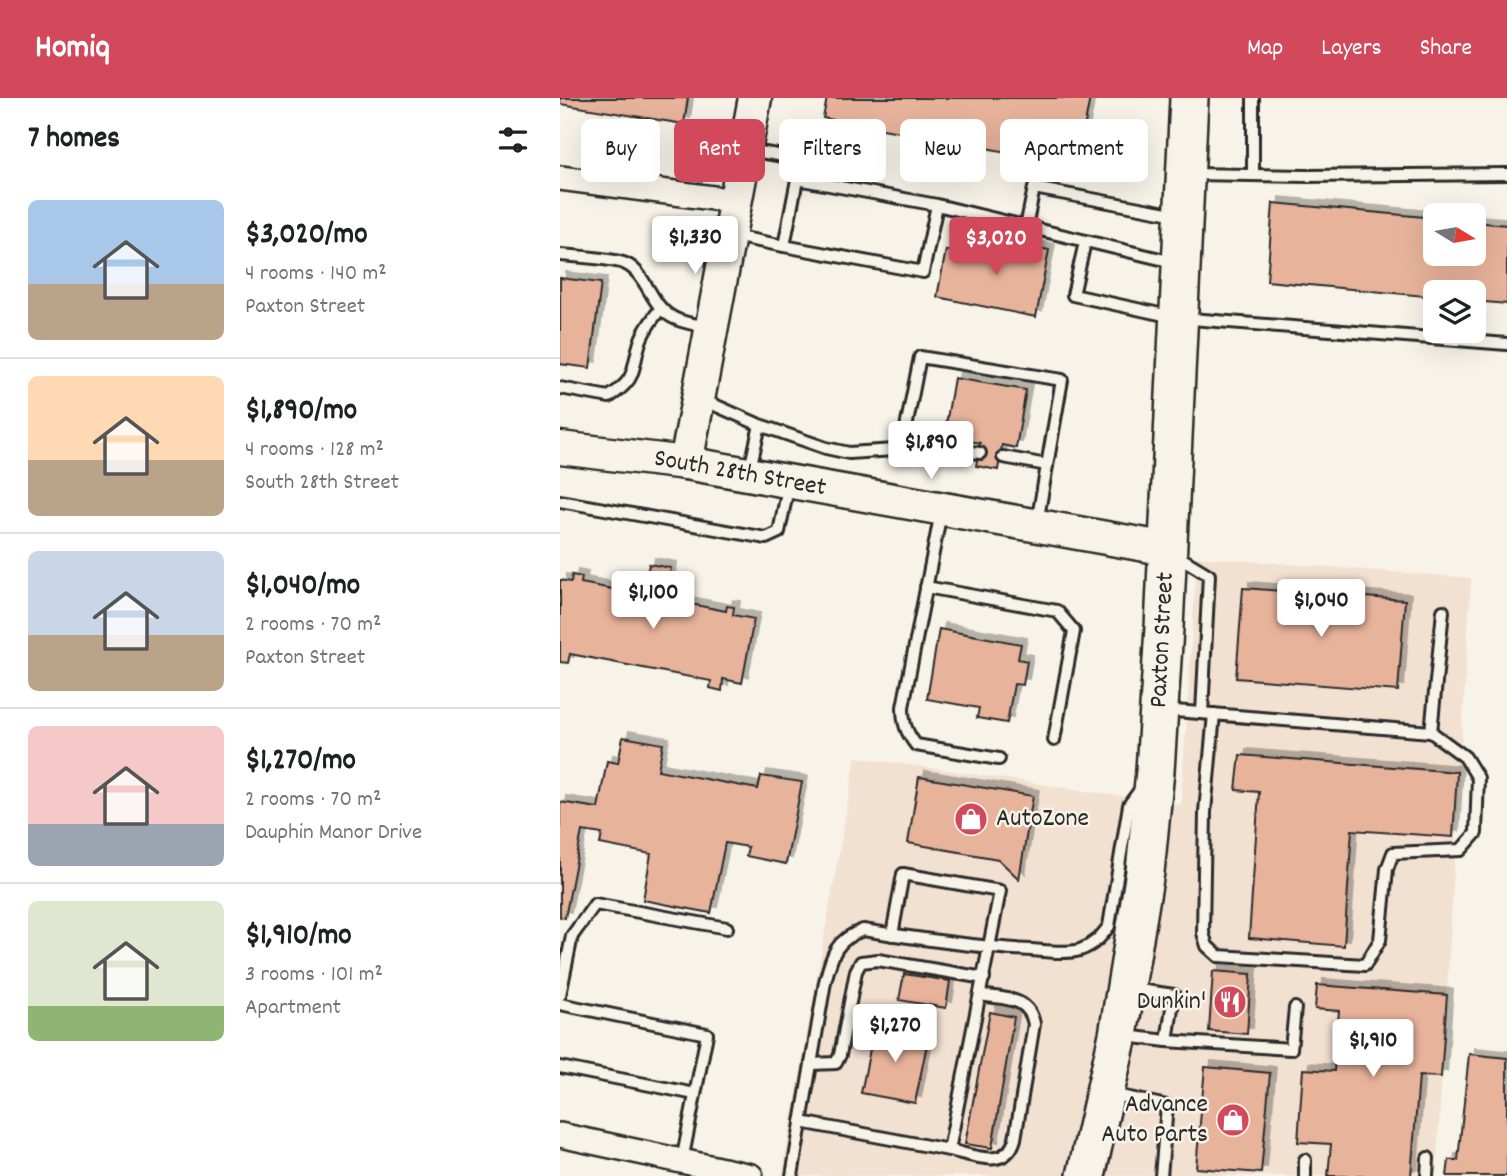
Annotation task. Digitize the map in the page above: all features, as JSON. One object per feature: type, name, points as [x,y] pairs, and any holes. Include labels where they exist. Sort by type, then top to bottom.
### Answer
[{"type":"main road","points":[[751,119],[755,98]]},
{"type":"main road","name":"Paxton Street","points":[[1086,1176],[1118,1035],[1145,872],[1155,771],[1189,98]]},
{"type":"main road","points":[[686,463],[740,182]]},
{"type":"main road","name":"South 28th Street","points":[[560,448],[686,463],[1168,550]]},
{"type":"street","points":[[560,178],[736,201]]},
{"type":"street","points":[[560,1135],[751,1176]]},
{"type":"lane","points":[[1253,98],[1253,174]]},
{"type":"lane","points":[[1185,174],[1507,174]]},
{"type":"lane","points":[[784,246],[796,182]]},
{"type":"lane","points":[[813,182],[937,205],[1181,263]]},
{"type":"lane","points":[[1026,227],[1034,188],[1183,216]]},
{"type":"lane","points":[[730,235],[923,272],[937,205]]},
{"type":"lane","points":[[1085,242],[1073,295],[1178,318],[1507,344]]},
{"type":"lane","points":[[560,255],[626,264],[641,277],[660,309],[674,319],[712,328]]},
{"type":"lane","points":[[560,388],[610,397],[625,387],[635,370],[643,334],[660,309]]},
{"type":"lane","points":[[902,448],[920,357],[1062,380],[1037,526]]},
{"type":"lane","points":[[699,398],[760,425],[826,448],[849,453],[902,448],[980,453]]},
{"type":"lane","points":[[749,474],[760,425]]},
{"type":"lane","points":[[1003,457],[1047,466]]},
{"type":"lane","points":[[560,502],[766,538],[779,532],[789,482]]},
{"type":"lane","points":[[941,509],[903,721],[916,745],[999,759]]},
{"type":"lane","points":[[1168,550],[1209,575],[1202,713]]},
{"type":"lane","points":[[926,587],[1057,611],[1074,631],[1054,740]]},
{"type":"lane","points":[[1431,732],[1443,611]]},
{"type":"lane","points":[[1160,710],[1202,713],[1431,732],[1465,757],[1478,778],[1476,833],[1461,850],[1393,853],[1387,869],[1380,940],[1365,965],[1218,956],[1207,946],[1203,933],[1205,812],[1214,714]]},
{"type":"lane","points":[[792,1176],[828,971],[838,946],[849,935],[863,930],[990,948],[1077,951],[1098,940],[1109,926],[1112,913],[1129,805],[1155,771]]},
{"type":"lane","points":[[892,935],[904,874],[1000,891],[949,1150]]},
{"type":"lane","points":[[560,995],[572,936],[595,904],[727,928]]},
{"type":"lane","points":[[811,1064],[836,1063],[840,1055],[856,971],[861,962],[878,960],[984,978]]},
{"type":"lane","points":[[1125,989],[1174,995],[1167,1041]]},
{"type":"lane","points":[[801,1122],[994,1159],[1005,1157],[1012,1150],[1015,1139],[1034,1024],[1028,1007],[1019,1002],[980,995]]},
{"type":"lane","points":[[560,1004],[707,1034],[682,1161]]},
{"type":"lane","points":[[1118,1035],[1291,1049],[1295,1008]]},
{"type":"lane","points":[[560,1067],[695,1094]]},
{"type":"lane","points":[[1105,1093],[1167,1107],[1161,1176]]},
{"type":"lane","points":[[1427,1176],[1428,1158]]},
{"type":"lane","points":[[1304,1176],[1305,1160]]},
{"type":"shaded area","points":[[1197,557],[1471,578],[1436,1176],[782,1176],[856,757],[1181,805]]},
{"type":"building","points":[[560,98],[688,98],[685,119],[674,119],[674,122],[560,104]]},
{"type":"building","points":[[827,98],[1090,98],[1086,119],[1000,119],[1000,151],[986,148],[986,119],[900,119],[900,132],[886,130],[886,119],[823,118]]},
{"type":"building","points":[[1273,203],[1423,217],[1423,266],[1486,266],[1486,223],[1507,225],[1507,304],[1486,302],[1486,280],[1423,280],[1423,296],[1267,281]]},
{"type":"building","points":[[999,240],[1049,250],[1036,317],[937,297],[946,250],[965,254],[967,244],[997,250]]},
{"type":"building","points":[[560,278],[601,283],[590,368],[560,364]]},
{"type":"building","points":[[954,378],[1026,390],[1016,448],[1002,445],[998,470],[976,466],[980,443],[944,436]]},
{"type":"building","points":[[649,564],[671,568],[665,599],[726,611],[727,606],[734,607],[733,615],[754,619],[742,683],[723,679],[722,691],[710,688],[711,681],[570,654],[568,663],[560,662],[560,580],[571,582],[572,575],[582,577],[581,583],[643,595]]},
{"type":"building","points":[[1243,588],[1405,600],[1398,691],[1236,678]]},
{"type":"building","points":[[939,629],[1021,644],[1018,659],[1027,661],[1023,685],[1014,684],[1007,723],[977,718],[979,708],[927,699]]},
{"type":"building","points":[[623,737],[663,744],[658,770],[758,789],[761,776],[802,782],[786,864],[746,856],[748,847],[725,843],[711,913],[643,900],[651,854],[600,844],[602,834],[582,831],[565,918],[560,917],[560,802],[598,808],[607,761],[618,763]]},
{"type":"building","points":[[1240,755],[1457,772],[1453,837],[1352,830],[1344,946],[1249,938],[1259,792],[1236,790]]},
{"type":"building","name":"AutoZone","points":[[919,777],[1033,796],[1019,879],[998,859],[908,843]]},
{"type":"building","name":"Dunkin'","points":[[1213,971],[1251,974],[1247,1034],[1209,1031]]},
{"type":"building","points":[[904,974],[950,981],[946,1008],[899,1000]]},
{"type":"building","points":[[1317,985],[1447,995],[1441,1077],[1419,1076],[1411,1176],[1328,1176],[1331,1144],[1298,1142],[1303,1069],[1334,1071],[1339,1011],[1315,1009]]},
{"type":"building","points":[[990,1012],[1014,1017],[992,1148],[965,1144]]},
{"type":"building","points":[[875,1025],[929,1034],[915,1103],[861,1093]]},
{"type":"building","points":[[1469,1054],[1507,1058],[1507,1176],[1447,1176],[1449,1160],[1458,1160]]},
{"type":"building","name":"Advance Auto Parts","points":[[1205,1067],[1270,1073],[1261,1173],[1196,1168]]},
{"type":"place","name":"AutoZone","points":[[971,819]]},
{"type":"place","name":"Dunkin'","points":[[1230,1002]]},
{"type":"place","name":"Advance Auto Parts","points":[[1233,1120]]}]
